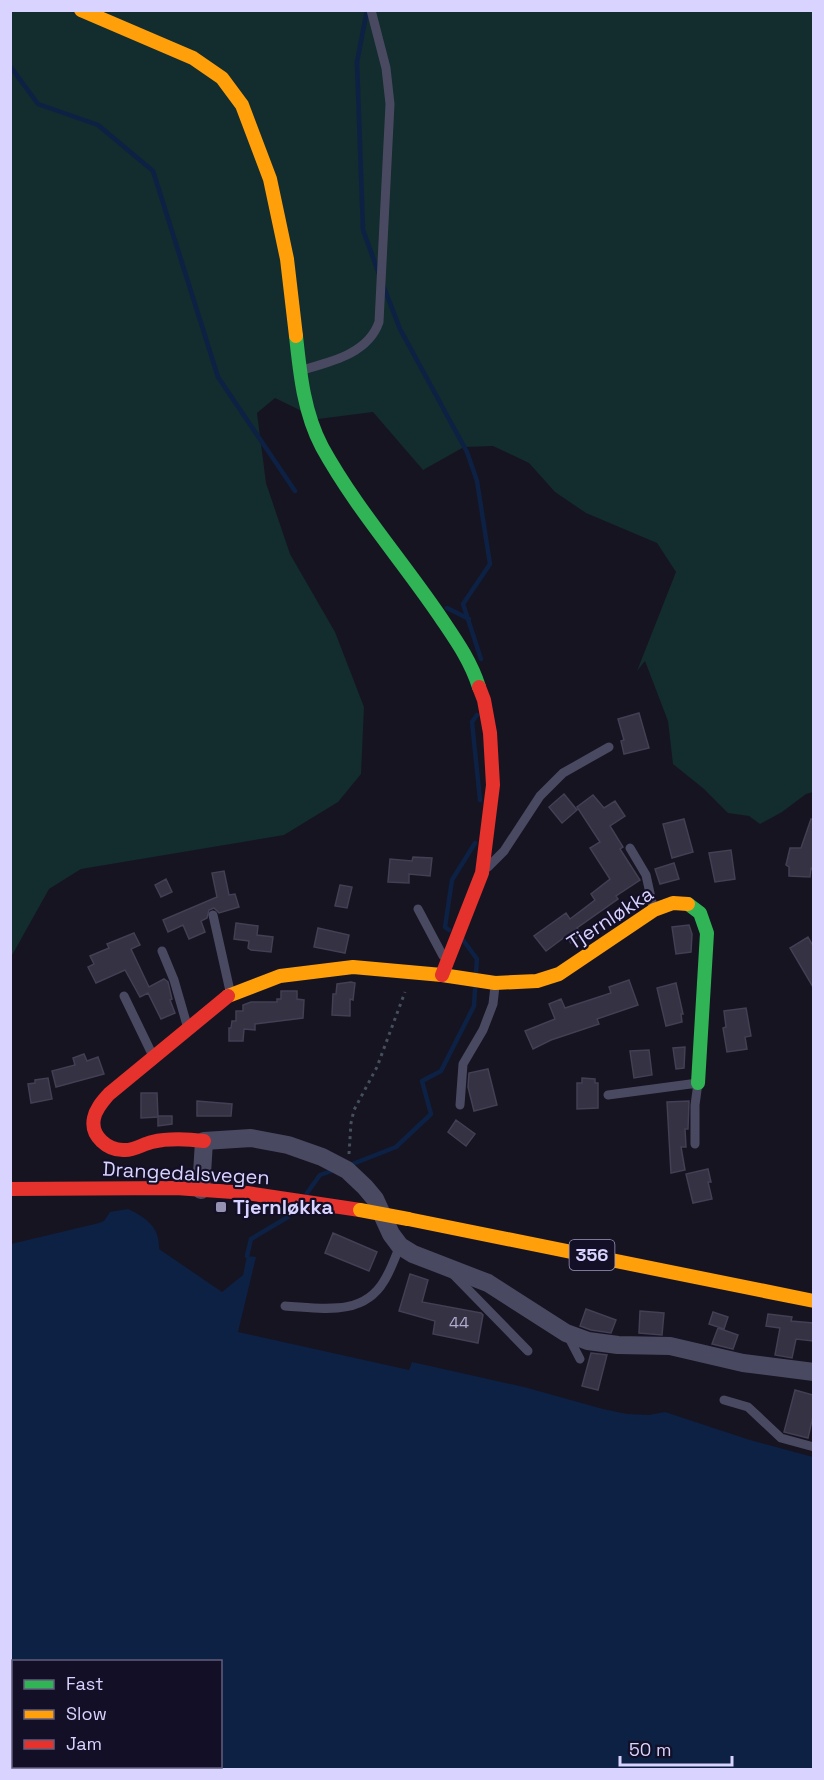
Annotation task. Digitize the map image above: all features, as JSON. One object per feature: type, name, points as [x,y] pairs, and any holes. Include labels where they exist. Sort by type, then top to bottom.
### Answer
[{"type":"street","points":[[81,10],[193,58],[222,78],[242,105],[270,180],[287,259],[300,371],[309,415],[322,446],[369,520],[410,572],[471,663],[481,691],[490,733],[493,785],[482,873],[444,968]]},
{"type":"street","name":"Tjernløkka","points":[[204,1141],[169,1138],[150,1142],[132,1150],[119,1150],[106,1145],[98,1136],[93,1125],[98,1106],[109,1094],[230,993],[280,976],[353,967],[416,972],[444,968],[495,983],[537,981],[560,974],[654,910],[670,902],[681,901],[696,908],[705,919],[707,933],[698,1083]]},
{"type":"street","points":[[201,1190],[204,1141],[251,1138],[288,1145],[322,1157],[347,1170],[375,1199],[391,1234],[400,1245],[413,1254],[488,1283],[566,1333],[588,1341],[618,1345],[670,1346],[743,1363],[813,1372]]},
{"type":"street","name":"Drangedalsvegen","points":[[10,1189],[145,1188],[201,1190],[288,1198],[408,1219],[813,1301]]},
{"type":"lane","points":[[300,371],[336,360],[357,350],[372,334],[379,322],[390,104],[386,68],[371,10]]},
{"type":"lane","points":[[482,873],[504,851],[540,796],[563,773],[609,747]]},
{"type":"lane","points":[[630,848],[646,875],[654,910]]},
{"type":"lane","points":[[418,909],[444,968]]},
{"type":"lane","points":[[213,915],[230,993]]},
{"type":"lane","points":[[162,951],[174,980],[188,1028]]},
{"type":"lane","points":[[460,1105],[463,1064],[483,1030],[493,1004],[495,983]]},
{"type":"lane","points":[[124,996],[153,1056]]},
{"type":"lane","points":[[608,1095],[698,1083],[695,1105],[695,1144]]},
{"type":"lane","points":[[285,1306],[338,1309],[358,1305],[369,1298],[385,1280],[400,1245]]},
{"type":"lane","points":[[446,1266],[454,1278],[528,1351]]},
{"type":"lane","points":[[566,1333],[580,1359]]},
{"type":"lane","points":[[724,1400],[748,1407],[781,1438],[813,1447]]},
{"type":"path","points":[[347,1170],[354,1110],[377,1067],[401,999],[416,972]]},
{"type":"green space","points":[[11,11],[813,11],[813,792],[806,794],[782,812],[760,824],[749,816],[728,813],[704,789],[673,764],[668,721],[645,661],[637,671],[676,572],[657,543],[586,513],[555,492],[529,463],[493,446],[464,447],[423,470],[373,412],[318,419],[275,398],[257,413],[266,483],[290,554],[335,632],[364,707],[361,774],[338,802],[284,835],[81,869],[49,889],[11,957]]},
{"type":"water","points":[[128,1209],[141,1216],[155,1229],[159,1249],[222,1292],[243,1275],[247,1256],[256,1257],[238,1332],[409,1370],[412,1362],[524,1387],[627,1414],[649,1415],[665,1412],[750,1440],[813,1457],[813,1769],[11,1769],[11,1244],[104,1221],[110,1212]]},
{"type":"building","points":[[639,713],[649,748],[624,754],[621,741],[624,740],[618,719]]},
{"type":"building","points":[[564,794],[577,810],[562,823],[549,807]]},
{"type":"building","points":[[593,795],[604,808],[615,801],[625,816],[610,826],[623,847],[620,849],[640,880],[616,896],[618,899],[577,928],[582,934],[571,943],[566,936],[546,951],[534,936],[566,913],[570,919],[595,900],[591,894],[610,879],[590,848],[600,842],[577,807]]},
{"type":"building","points":[[684,819],[693,852],[672,858],[663,824]]},
{"type":"building","points":[[811,819],[813,819],[813,869],[811,868],[810,877],[789,876],[789,867],[786,865],[790,848],[801,848]]},
{"type":"building","points":[[731,850],[735,879],[715,882],[709,853]]},
{"type":"building","points":[[413,857],[432,858],[430,876],[409,874],[409,883],[388,882],[390,859],[412,861]]},
{"type":"building","points":[[674,863],[679,879],[660,884],[655,869]]},
{"type":"building","points":[[224,871],[229,895],[235,894],[239,907],[219,913],[214,908],[209,910],[207,918],[201,921],[205,932],[189,939],[183,925],[168,932],[163,920],[217,897],[212,873]]},
{"type":"building","points":[[166,879],[172,892],[161,897],[155,885]]},
{"type":"building","points":[[340,885],[352,887],[347,908],[335,906]]},
{"type":"building","points":[[236,923],[258,926],[257,935],[273,937],[271,952],[251,950],[248,948],[249,941],[234,939]]},
{"type":"building","points":[[689,925],[692,934],[691,952],[676,954],[672,927]]},
{"type":"building","points":[[318,928],[349,935],[345,953],[314,947]]},
{"type":"building","points":[[134,933],[140,945],[131,949],[149,987],[164,979],[168,982],[172,999],[170,1000],[175,1013],[161,1019],[148,993],[140,997],[125,970],[96,983],[88,967],[94,964],[90,956],[109,948],[107,944]]},
{"type":"building","points":[[808,937],[813,946],[813,987],[790,948]]},
{"type":"building","points":[[629,980],[638,1005],[597,1019],[599,1024],[551,1040],[533,1049],[525,1031],[555,1019],[549,1004],[561,999],[565,1008],[611,993],[609,987]]},
{"type":"building","points":[[355,983],[353,1000],[350,999],[350,1016],[332,1015],[333,994],[336,994],[337,984]]},
{"type":"building","points":[[676,983],[683,1014],[681,1014],[682,1022],[666,1026],[657,988]]},
{"type":"building","points":[[281,991],[297,991],[297,999],[304,1000],[303,1018],[255,1024],[255,1030],[244,1029],[243,1041],[229,1041],[229,1028],[231,1028],[232,1021],[236,1021],[236,1011],[243,1011],[243,1005],[251,1002],[277,1002],[277,999],[281,999]]},
{"type":"building","points":[[746,1008],[751,1036],[745,1037],[747,1049],[727,1052],[723,1028],[726,1027],[724,1011]]},
{"type":"building","points":[[685,1047],[684,1068],[676,1069],[673,1048]]},
{"type":"building","points":[[649,1050],[652,1075],[634,1078],[630,1051]]},
{"type":"building","points":[[84,1054],[87,1061],[98,1057],[104,1074],[56,1087],[52,1071],[75,1065],[73,1058]]},
{"type":"building","points":[[488,1069],[497,1105],[474,1111],[468,1087],[469,1073]]},
{"type":"building","points":[[48,1078],[52,1099],[31,1103],[28,1084],[35,1083],[35,1080]]},
{"type":"building","points":[[582,1078],[595,1079],[595,1083],[598,1083],[598,1108],[577,1109],[577,1083],[582,1083]]},
{"type":"building","points":[[141,1093],[157,1093],[158,1117],[141,1118]]},
{"type":"building","points":[[197,1101],[232,1104],[231,1116],[197,1116]]},
{"type":"building","points":[[689,1101],[688,1129],[685,1129],[686,1147],[681,1147],[685,1170],[671,1173],[667,1102]]},
{"type":"building","points":[[158,1116],[172,1116],[172,1124],[158,1126]]},
{"type":"building","points":[[456,1120],[475,1134],[466,1146],[448,1132]]},
{"type":"building","points":[[708,1169],[712,1199],[693,1203],[686,1174]]},
{"type":"building","points":[[333,1233],[377,1252],[369,1271],[325,1253]]},
{"type":"building","points":[[410,1274],[428,1280],[422,1302],[483,1315],[478,1343],[433,1334],[435,1321],[399,1311]]},
{"type":"building","points":[[586,1309],[616,1320],[611,1333],[580,1326]]},
{"type":"building","points":[[640,1311],[664,1313],[662,1335],[639,1333]]},
{"type":"building","points":[[713,1312],[728,1317],[724,1329],[709,1324]]},
{"type":"building","points":[[768,1314],[792,1317],[791,1321],[813,1323],[813,1341],[796,1339],[792,1358],[775,1355],[780,1328],[766,1326]]},
{"type":"building","points":[[718,1328],[738,1335],[733,1349],[712,1344]]},
{"type":"building","points":[[591,1353],[607,1355],[598,1390],[582,1386]]},
{"type":"building","points":[[795,1390],[813,1395],[813,1416],[808,1438],[784,1432]]},
{"type":"waterway","points":[[367,10],[357,62],[363,230],[379,274]]},
{"type":"waterway","points":[[10,66],[38,104],[98,125],[153,171],[218,377],[295,491]]},
{"type":"waterway","points":[[383,285],[400,329],[467,452],[477,481],[490,564],[463,604],[481,659]]},
{"type":"waterway","points":[[447,608],[469,619]]},
{"type":"waterway","points":[[477,715],[472,722],[480,800]]},
{"type":"waterway","points":[[449,930],[445,927],[452,880],[475,843]]},
{"type":"waterway","points":[[463,940],[477,959],[476,972]]},
{"type":"waterway","points":[[350,1165],[396,1147],[431,1114],[422,1081],[441,1071],[474,1006],[475,989]]},
{"type":"waterway","points":[[307,1193],[320,1175],[334,1170]]},
{"type":"waterway","points":[[247,1256],[251,1239],[288,1217],[292,1211]]},
{"type":"traffic: fast","points":[[296,336],[307,407],[322,447],[349,491],[456,641],[467,658],[479,687]]},
{"type":"traffic: fast","points":[[688,904],[700,913],[707,933],[698,1083]]},
{"type":"traffic: slow","points":[[81,10],[193,58],[222,78],[242,105],[270,179],[287,259],[296,336]]},
{"type":"traffic: slow","points":[[228,996],[280,976],[353,967],[442,975],[495,983],[537,981],[559,974],[654,910],[673,903],[688,904]]},
{"type":"traffic: slow","points":[[360,1210],[408,1219]]},
{"type":"traffic: slow","points":[[408,1219],[814,1301]]},
{"type":"traffic: jam","points":[[442,975],[482,873],[493,785],[490,733],[484,700],[479,687]]},
{"type":"traffic: jam","points":[[204,1141],[165,1140],[119,1150],[107,1145],[98,1136],[93,1125],[94,1118],[98,1108],[109,1094],[228,996]]},
{"type":"traffic: jam","points":[[10,1189],[176,1188],[247,1193],[360,1210]]},
{"type":"place","name":"Tjernløkka","points":[[221,1207]]}]
